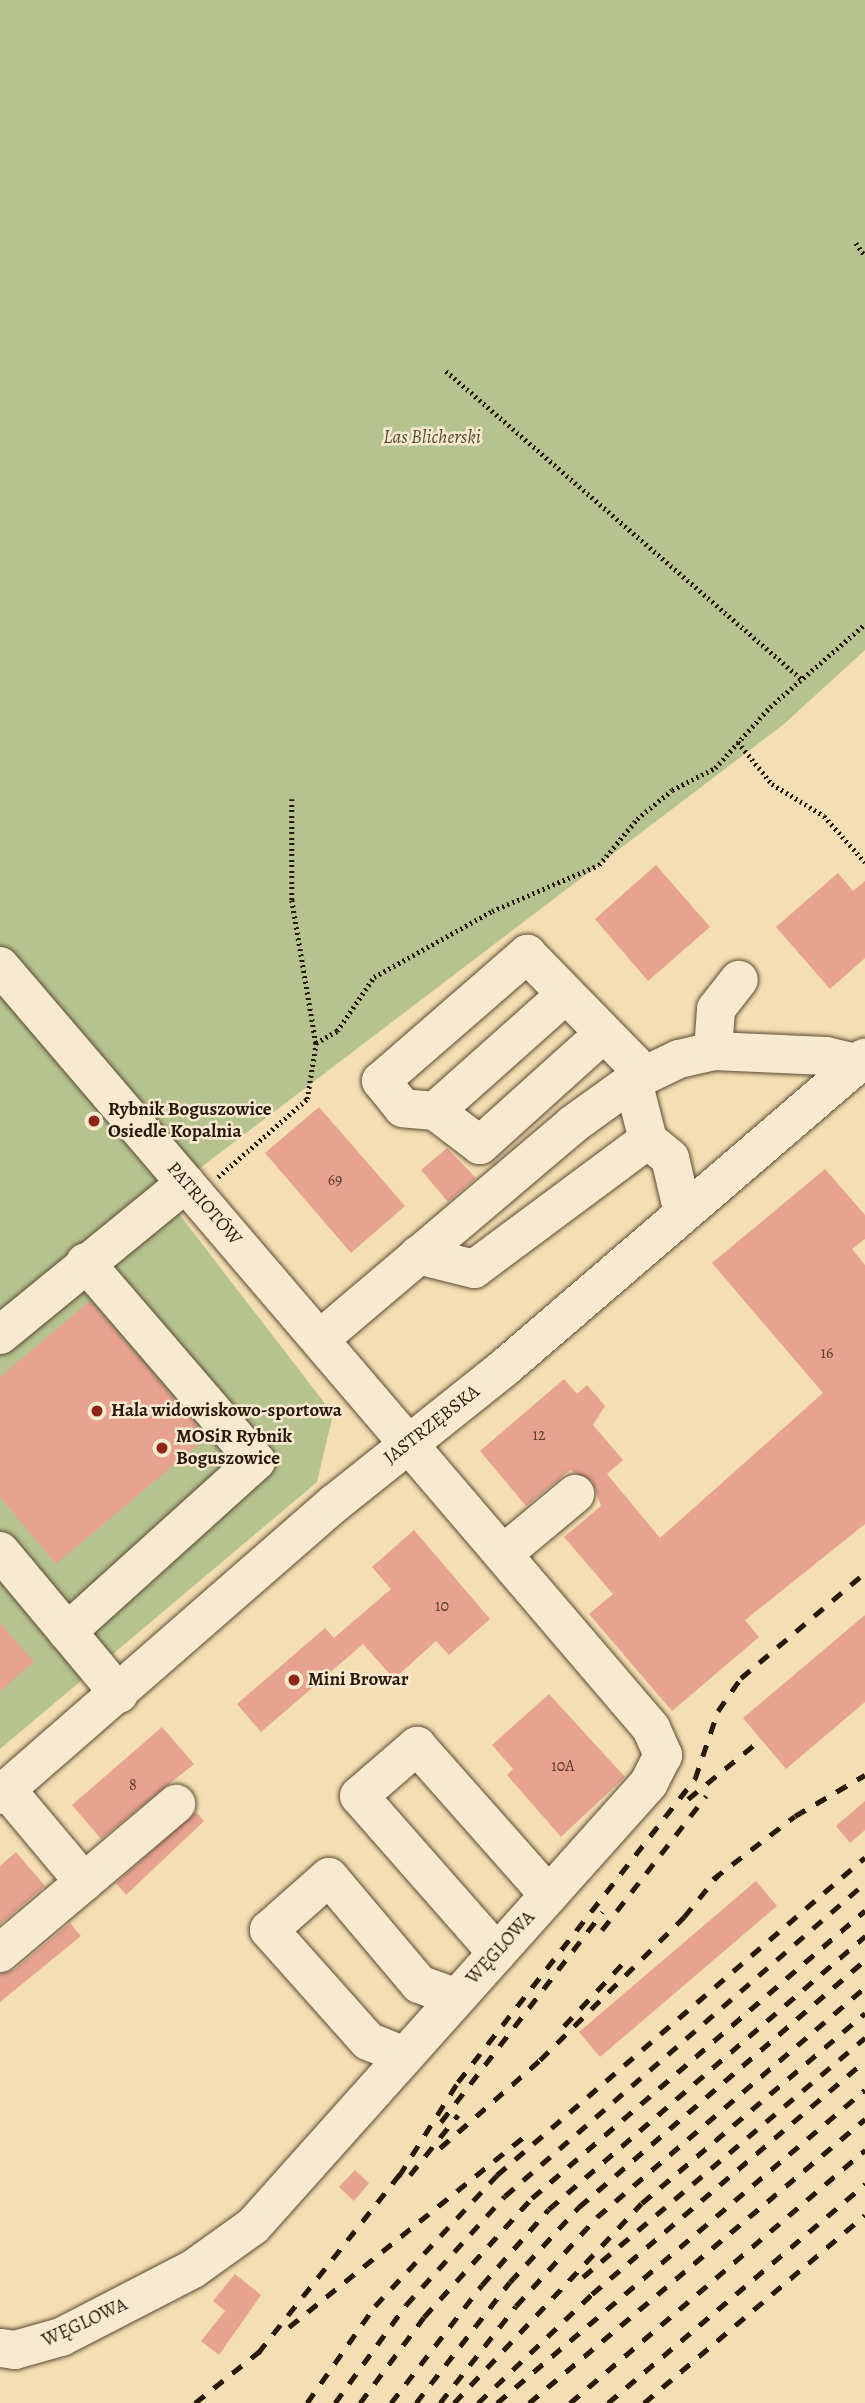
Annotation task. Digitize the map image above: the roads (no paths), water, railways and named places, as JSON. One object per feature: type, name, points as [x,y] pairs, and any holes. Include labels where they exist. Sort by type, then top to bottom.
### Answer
[{"type":"street","points":[[601,1036],[480,1145],[435,1111],[403,1108],[380,1081],[527,954],[564,996],[601,1036],[638,1078],[659,1149],[682,1209]]},
{"type":"street","name":"PATRIOTÓW","points":[[0,966],[408,1443]]},
{"type":"street","points":[[713,1051],[716,1009],[738,979]]},
{"type":"street","points":[[435,1111],[564,996]]},
{"type":"street","points":[[320,1339],[572,1125],[638,1078],[713,1051],[787,1053],[861,1060]]},
{"type":"street","points":[[787,1053],[800,1111]]},
{"type":"street","name":"JASTRZĘBSKA","points":[[3,1792],[408,1443],[504,1368],[682,1209],[861,1060]]},
{"type":"street","points":[[659,1149],[721,1178]]},
{"type":"street","points":[[418,1255],[474,1269],[659,1149]]},
{"type":"street","points":[[0,1335],[85,1262],[191,1189]]},
{"type":"street","points":[[66,1632],[256,1461],[85,1262]]},
{"type":"street","name":"WĘGLOWA","points":[[0,2348],[15,2350],[61,2337],[225,2249],[271,2208],[653,1777],[662,1751],[651,1728],[408,1443]]},
{"type":"street","points":[[503,1554],[575,1494]]},
{"type":"street","points":[[0,1551],[119,1694]]},
{"type":"street","points":[[497,1953],[359,1796],[417,1746],[549,1895]]},
{"type":"street","points":[[3,1792],[84,1882]]},
{"type":"street","points":[[0,1954],[176,1804]]},
{"type":"street","points":[[405,2056],[368,2041],[269,1930],[329,1877],[419,1984],[457,1998]]},
{"type":"railway","points":[[399,2176],[458,2082],[695,1779],[718,1711],[741,1678],[865,1573]]},
{"type":"railway","points":[[688,1799],[760,1740]]},
{"type":"railway","points":[[713,1879],[795,1816],[865,1775]]},
{"type":"railway","points":[[602,1930],[706,1796]]},
{"type":"railway","points":[[307,2403],[375,2306],[497,2175],[865,1857]]},
{"type":"railway","points":[[440,2148],[540,2060],[684,1917],[719,1874]]},
{"type":"railway","points":[[335,2403],[406,2305],[505,2196],[865,1883]]},
{"type":"railway","points":[[360,2403],[424,2317],[532,2198],[865,1911]]},
{"type":"railway","points":[[441,2122],[603,1912]]},
{"type":"railway","points":[[391,2403],[482,2285],[549,2209],[865,1936]]},
{"type":"railway","points":[[416,2403],[510,2282],[579,2207],[865,1960]]},
{"type":"railway","points":[[564,2026],[624,1962]]},
{"type":"railway","points":[[440,2403],[516,2306],[597,2217],[865,1987]]},
{"type":"railway","points":[[454,2403],[642,2203],[865,2013]]},
{"type":"railway","points":[[583,2277],[865,2038]]},
{"type":"railway","points":[[478,2403],[592,2294],[865,2061]]},
{"type":"railway","points":[[497,2403],[865,2090]]},
{"type":"railway","points":[[410,2175],[458,2115]]},
{"type":"railway","points":[[529,2403],[865,2119]]},
{"type":"railway","points":[[289,2327],[531,2131]]},
{"type":"railway","points":[[570,2403],[865,2150]]},
{"type":"railway","points":[[258,2353],[404,2169]]},
{"type":"railway","points":[[608,2403],[865,2184]]},
{"type":"railway","points":[[644,2403],[865,2215]]},
{"type":"railway","points":[[195,2403],[265,2347]]},
{"type":"place","name":"Rybnik Boguszowice Osiedle Kopalnia","points":[[94,1121]]},
{"type":"place","name":"Hala widowiskowo-sportowa","points":[[97,1411]]},
{"type":"place","name":"MOSiR Rybnik Boguszowice","points":[[162,1448]]},
{"type":"place","name":"Mini Browar","points":[[294,1680]]},
{"type":"park label","name":"Las Blicherski","points":[[432,438]]}]
